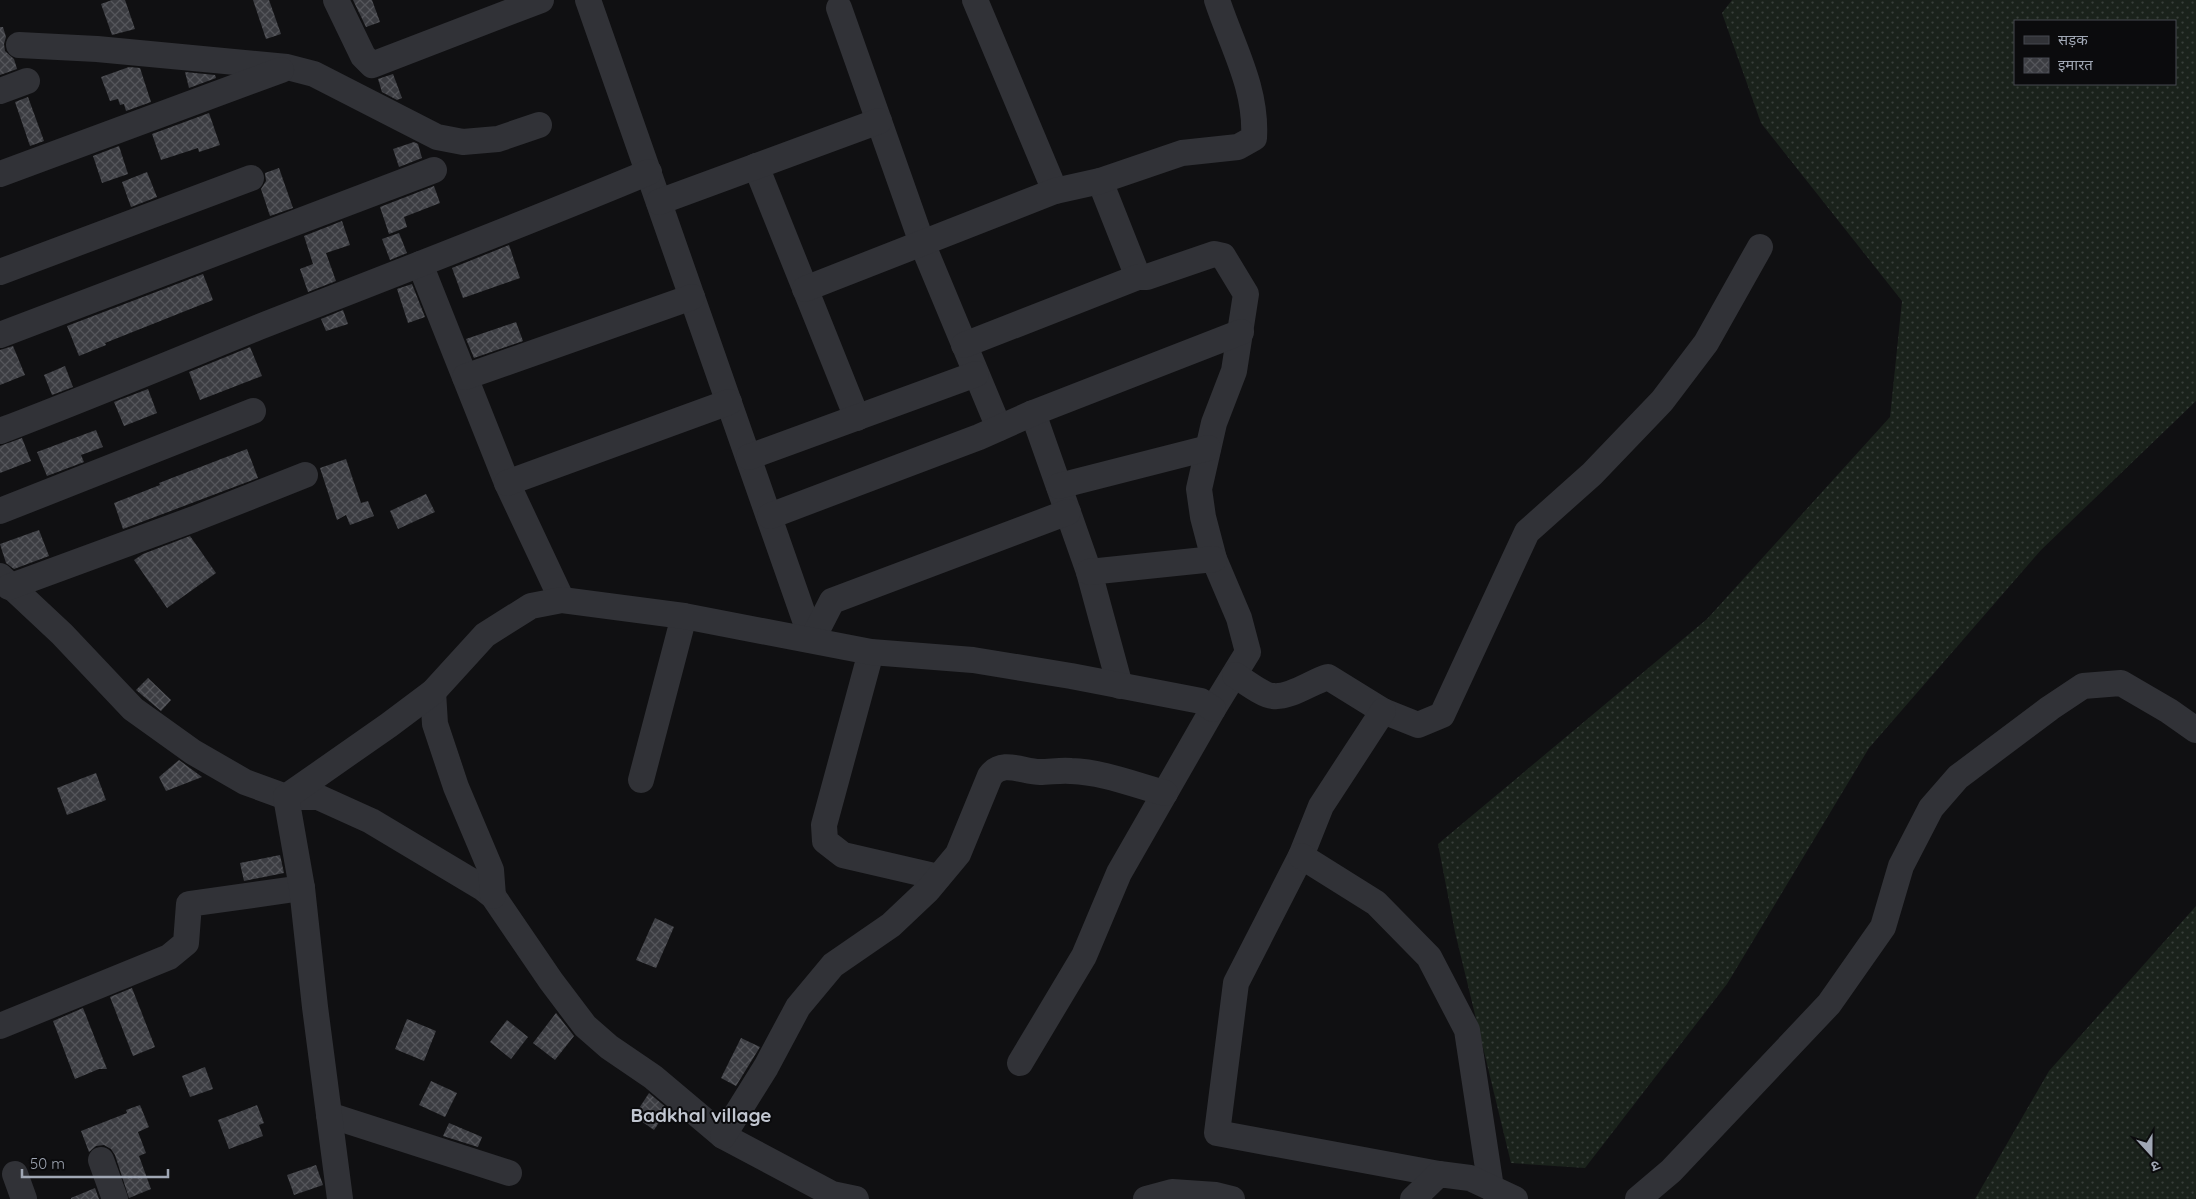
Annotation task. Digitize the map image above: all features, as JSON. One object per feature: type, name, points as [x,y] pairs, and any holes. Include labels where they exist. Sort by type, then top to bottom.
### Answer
[{"type":"street","points":[[336,0],[363,56],[372,65],[541,0]]},
{"type":"street","points":[[588,0],[812,640]]},
{"type":"street","points":[[976,0],[1055,191]]},
{"type":"street","points":[[805,289],[1055,191],[1100,181],[1182,153],[1238,147],[1254,138],[1256,120],[1246,74],[1217,0]]},
{"type":"street","points":[[839,8],[922,243],[999,428]]},
{"type":"street","points":[[19,45],[97,49],[287,67],[314,74],[437,137],[463,142],[498,139],[539,125]]},
{"type":"street","points":[[0,174],[287,67]]},
{"type":"street","points":[[0,91],[27,81]]},
{"type":"street","points":[[659,202],[879,121]]},
{"type":"street","points":[[756,166],[857,418]]},
{"type":"street","points":[[0,335],[434,170]]},
{"type":"street","points":[[0,431],[511,229],[648,172]]},
{"type":"street","points":[[0,272],[251,178]]},
{"type":"street","points":[[1100,181],[1138,277]]},
{"type":"street","points":[[1234,675],[1272,696],[1294,693],[1311,682],[1328,677],[1383,711],[1418,725],[1442,715],[1527,532],[1592,474],[1662,400],[1706,343],[1760,247]]},
{"type":"street","points":[[964,345],[1138,277],[1147,276],[1214,254],[1223,256],[1246,294],[1234,371],[1214,423],[1199,489],[1203,517],[1214,559],[1239,618],[1248,652],[1119,873],[1084,956],[1020,1063]]},
{"type":"street","points":[[420,264],[507,483],[562,600]]},
{"type":"street","points":[[465,377],[692,297]]},
{"type":"street","points":[[770,516],[1241,332]]},
{"type":"street","points":[[749,458],[976,374]]},
{"type":"street","points":[[507,483],[729,402]]},
{"type":"street","points":[[0,511],[253,411]]},
{"type":"street","points":[[1033,413],[1089,572],[1120,686]]},
{"type":"street","points":[[1059,486],[1208,448]]},
{"type":"street","points":[[305,475],[194,519],[5,582],[62,634],[133,709],[193,752],[245,782],[286,797],[318,797],[371,821],[448,866],[493,896],[551,981],[585,1026],[609,1047],[653,1077],[723,1136],[832,1194],[856,1199]]},
{"type":"street","points":[[812,640],[832,601],[1068,512]]},
{"type":"street","points":[[1089,572],[1214,559]]},
{"type":"street","points":[[286,797],[433,692],[485,635],[531,606],[562,600],[684,616],[871,652],[973,660],[1071,676],[1201,701],[1213,709]]},
{"type":"street","points":[[641,780],[684,616]]},
{"type":"street","points":[[871,652],[824,826],[826,841],[843,855],[938,877]]},
{"type":"street","points":[[1638,1199],[1671,1171],[1829,1004],[1882,927],[1901,866],[1932,808],[1958,776],[2083,686],[2121,683],[2169,711],[2196,730]]},
{"type":"street","points":[[433,692],[435,724],[456,787],[491,870],[493,896]]},
{"type":"street","points":[[1383,711],[1321,806],[1302,856],[1236,983],[1217,1133],[1470,1178],[1515,1199]]},
{"type":"street","points":[[723,1136],[766,1067],[798,1007],[833,965],[890,925],[928,890],[958,854],[994,770],[1000,767],[1039,772],[1071,770],[1165,793]]},
{"type":"street","points":[[286,797],[302,888],[315,1007],[340,1199]]},
{"type":"street","points":[[1302,856],[1376,903],[1429,957],[1467,1030],[1491,1188]]},
{"type":"street","points":[[0,1026],[170,957],[186,943],[189,904],[302,888]]},
{"type":"street","points":[[329,1115],[509,1173]]},
{"type":"street","points":[[100,1160],[115,1199]]},
{"type":"street","points":[[15,1174],[24,1199]]},
{"type":"street","points":[[1414,1199],[1440,1174]]},
{"type":"street","points":[[1146,1199],[1172,1192],[1216,1195],[1232,1199]]},
{"type":"shaded area","points":[[1732,0],[2196,0],[2196,401],[2041,550],[1869,748],[1727,984],[1585,1168],[1511,1163],[1455,932],[1438,844],[1707,619],[1890,417],[1902,301],[1761,123],[1722,13]]},
{"type":"shaded area","points":[[2196,906],[2196,1199],[1975,1199],[2049,1071]]},
{"type":"building","points":[[112,0],[125,0],[135,29],[112,35],[101,4]]},
{"type":"building","points":[[253,0],[269,0],[281,34],[266,39]]},
{"type":"building","points":[[353,0],[372,0],[380,22],[366,27]]},
{"type":"building","points":[[0,27],[3,27],[6,37],[5,51],[14,59],[17,69],[0,75]]},
{"type":"building","points":[[129,67],[140,68],[151,102],[126,111],[124,104],[120,105],[118,99],[110,101],[101,77]]},
{"type":"building","points":[[185,72],[215,75],[216,78],[189,88]]},
{"type":"building","points":[[393,74],[402,98],[397,100],[382,92],[378,79]]},
{"type":"building","points":[[28,97],[44,141],[30,146],[15,102]]},
{"type":"building","points":[[209,113],[220,145],[199,152],[198,148],[161,160],[152,134]]},
{"type":"building","points":[[414,142],[418,144],[422,158],[399,167],[393,149]]},
{"type":"building","points":[[119,146],[128,174],[102,183],[93,156]]},
{"type":"building","points":[[279,168],[293,208],[270,216],[261,189],[266,181],[265,173]]},
{"type":"building","points":[[147,172],[157,197],[131,207],[122,182]]},
{"type":"building","points":[[434,186],[440,203],[404,217],[407,227],[389,234],[380,207]]},
{"type":"building","points":[[342,221],[350,245],[326,253],[336,281],[308,292],[300,269],[313,264],[304,236]]},
{"type":"building","points":[[399,233],[407,253],[390,260],[382,239]]},
{"type":"building","points":[[509,245],[520,278],[463,298],[452,268]]},
{"type":"building","points":[[203,274],[213,300],[105,343],[106,345],[79,356],[67,326]]},
{"type":"building","points":[[412,284],[425,317],[408,323],[397,289]]},
{"type":"building","points":[[343,310],[348,324],[326,331],[321,319]]},
{"type":"building","points":[[516,322],[523,341],[474,358],[466,339]]},
{"type":"building","points":[[13,346],[25,375],[0,385],[0,350]]},
{"type":"building","points":[[250,347],[262,376],[200,400],[189,372]]},
{"type":"building","points":[[65,366],[73,387],[52,395],[44,375]]},
{"type":"building","points":[[148,389],[157,413],[124,426],[114,402]]},
{"type":"building","points":[[96,430],[103,447],[81,455],[84,462],[47,476],[37,452]]},
{"type":"building","points":[[22,438],[31,461],[0,473],[0,446]]},
{"type":"building","points":[[247,449],[258,478],[123,529],[114,503],[160,485],[159,483]]},
{"type":"building","points":[[346,459],[361,503],[368,501],[374,516],[350,525],[346,515],[337,520],[320,468]]},
{"type":"building","points":[[426,494],[435,512],[398,529],[390,511]]},
{"type":"building","points":[[39,530],[49,556],[14,569],[6,563],[0,544]]},
{"type":"building","points":[[190,536],[216,573],[167,608],[134,560],[143,554]]},
{"type":"building","points":[[148,678],[171,700],[161,711],[136,690]]},
{"type":"building","points":[[179,760],[202,777],[166,791],[159,777]]},
{"type":"building","points":[[96,773],[106,800],[67,815],[57,788]]},
{"type":"building","points":[[280,855],[284,873],[244,881],[240,863]]},
{"type":"building","points":[[655,918],[674,927],[656,968],[636,960]]},
{"type":"building","points":[[132,988],[155,1047],[133,1056],[110,997]]},
{"type":"building","points":[[83,1008],[107,1069],[99,1069],[75,1079],[53,1021]]},
{"type":"building","points":[[556,1013],[574,1036],[555,1060],[533,1043]]},
{"type":"building","points":[[407,1019],[436,1031],[424,1061],[395,1049]]},
{"type":"building","points":[[507,1020],[528,1037],[511,1059],[490,1042]]},
{"type":"building","points":[[741,1038],[760,1047],[736,1086],[721,1078]]},
{"type":"building","points":[[205,1067],[213,1089],[190,1097],[182,1076]]},
{"type":"building","points":[[431,1081],[457,1093],[445,1117],[419,1105]]},
{"type":"building","points":[[649,1093],[668,1109],[654,1130],[634,1116]]},
{"type":"building","points":[[140,1105],[149,1127],[138,1132],[146,1153],[139,1156],[151,1189],[129,1198],[115,1155],[111,1149],[104,1145],[96,1146],[89,1152],[81,1131],[127,1113],[126,1110]]},
{"type":"building","points":[[257,1105],[264,1123],[259,1125],[263,1136],[229,1149],[218,1120]]},
{"type":"building","points":[[449,1123],[482,1137],[478,1147],[443,1136]]},
{"type":"building","points":[[316,1165],[323,1185],[294,1195],[287,1175]]},
{"type":"building","points":[[95,1188],[99,1199],[71,1199],[71,1198]]},
{"type":"district","name":"Badkhal village","points":[[701,1115]]}]
